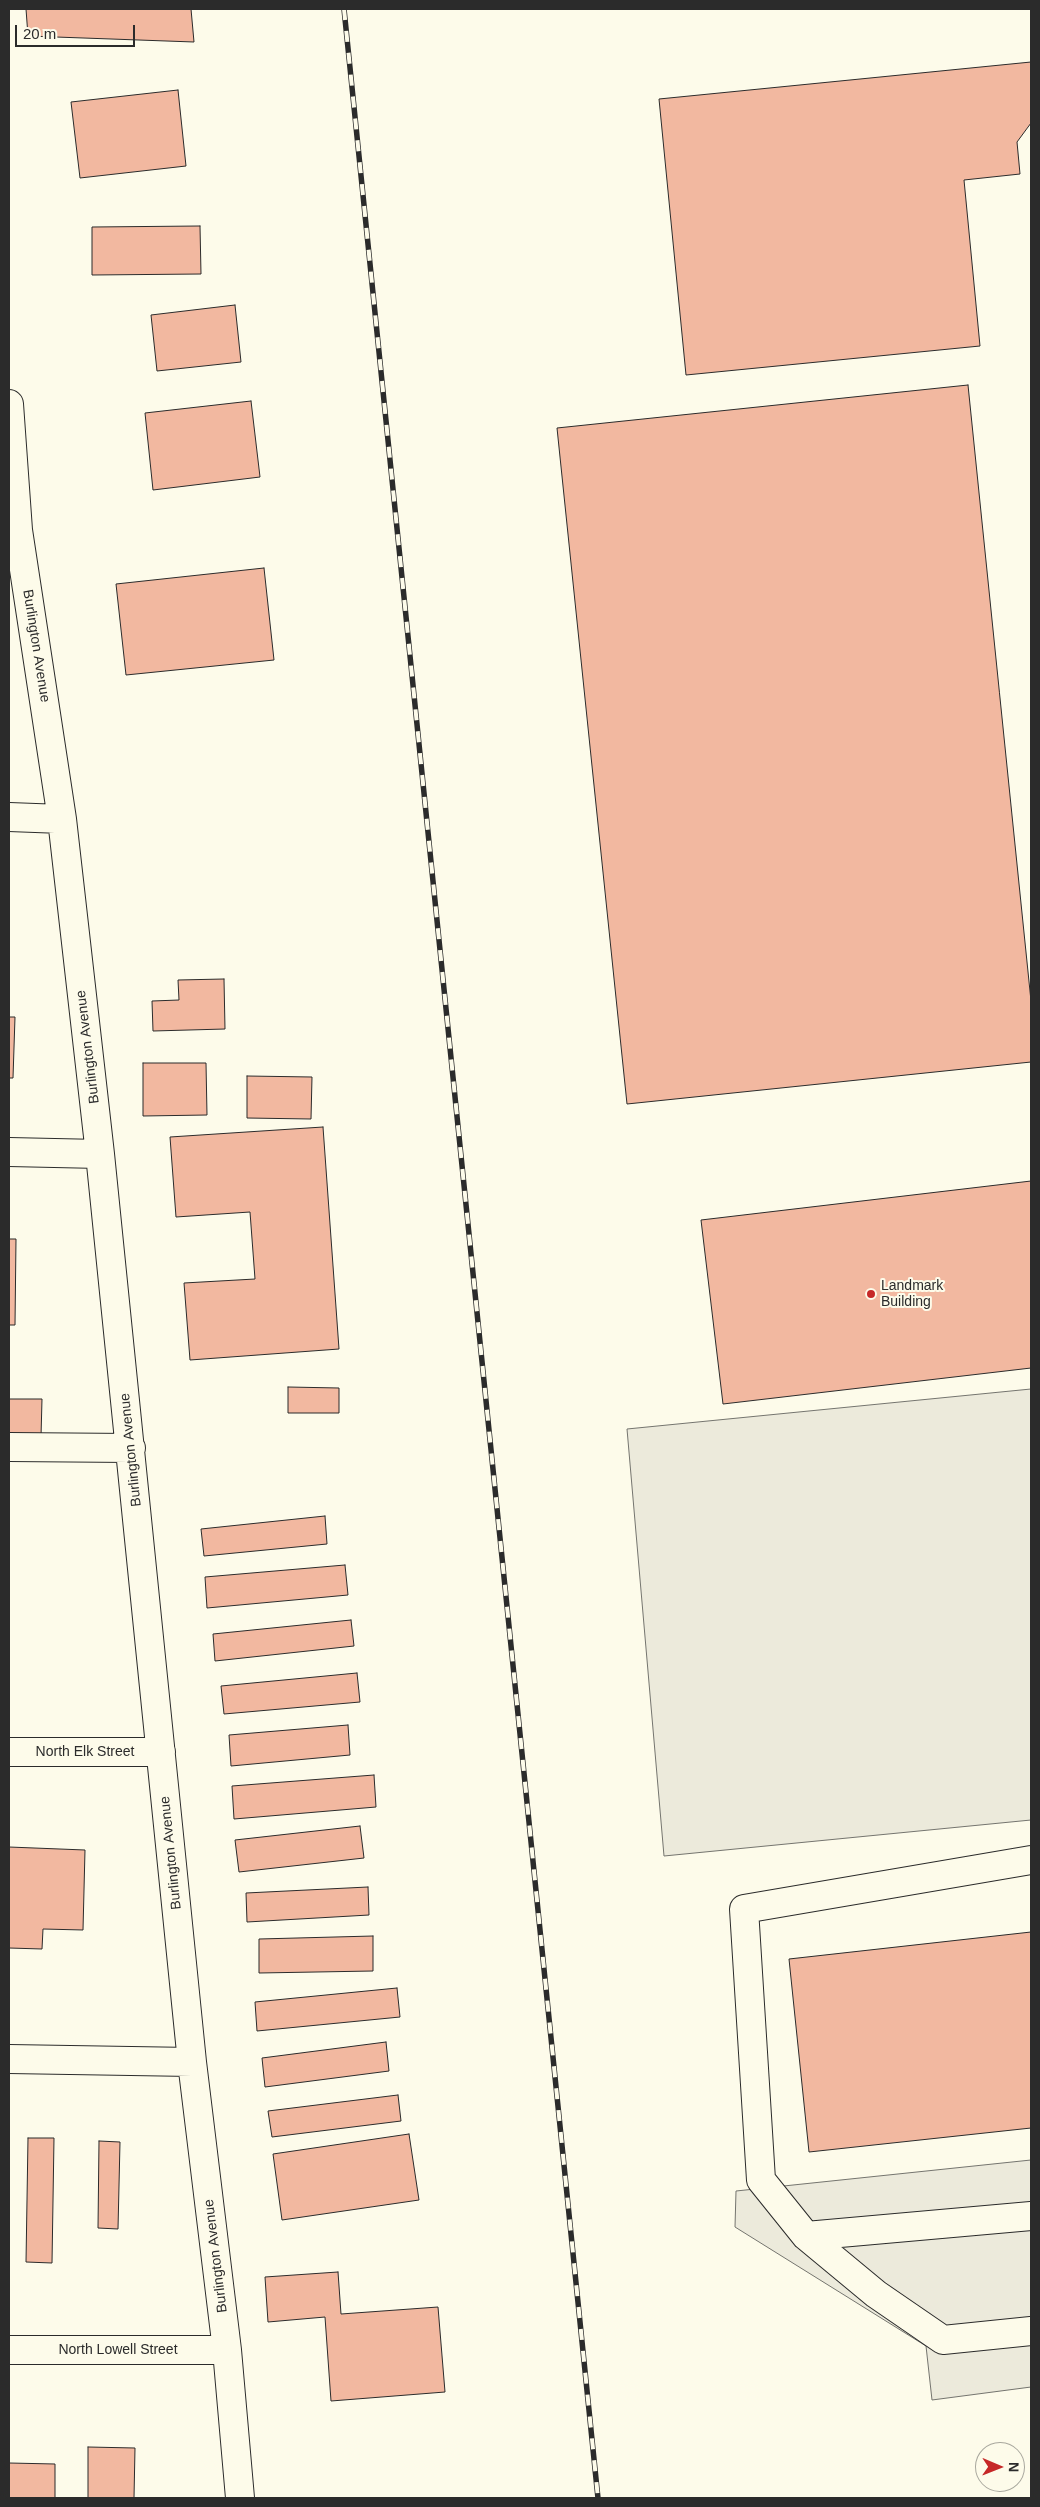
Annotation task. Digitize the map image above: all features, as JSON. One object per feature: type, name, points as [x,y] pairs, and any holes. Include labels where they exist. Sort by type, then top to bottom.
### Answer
[{"type":"street","name":"Burlington Avenue","points":[[9,404],[14,530],[62,819],[131,1448],[192,2062],[227,2350],[240,2498]]},
{"type":"street","points":[[9,817],[62,819]]},
{"type":"street","points":[[9,1152],[100,1154]]},
{"type":"street","points":[[9,1447],[131,1448]]},
{"type":"street","name":"North Elk Street","points":[[9,1752],[161,1752]]},
{"type":"street","points":[[1031,1860],[744,1909],[761,2180],[806,2236],[876,2294],[943,2340],[1031,2331]]},
{"type":"street","points":[[9,2059],[192,2062]]},
{"type":"street","points":[[806,2236],[1031,2216]]},
{"type":"street","name":"North Lowell Street","points":[[9,2350],[227,2350]]},
{"type":"shaded area","points":[[1031,1389],[1031,1820],[664,1856],[627,1429]]},
{"type":"shaded area","points":[[1031,2160],[1031,2387],[932,2400],[926,2346],[735,2227],[736,2191]]},
{"type":"building","points":[[26,9],[191,9],[194,42],[28,36]]},
{"type":"building","points":[[1031,62],[1031,123],[1017,142],[1020,174],[964,180],[980,346],[686,375],[659,99]]},
{"type":"building","points":[[178,90],[186,166],[80,178],[71,102]]},
{"type":"building","points":[[200,226],[201,274],[92,275],[92,227]]},
{"type":"building","points":[[235,305],[241,362],[157,371],[151,315]]},
{"type":"building","points":[[968,385],[1031,1001],[1031,1062],[627,1104],[557,428]]},
{"type":"building","points":[[251,401],[260,477],[153,490],[145,413]]},
{"type":"building","points":[[264,568],[274,660],[126,675],[116,584]]},
{"type":"building","points":[[224,979],[225,1029],[153,1031],[152,1001],[179,1000],[178,980]]},
{"type":"building","points":[[9,1017],[15,1017],[13,1078],[9,1078]]},
{"type":"building","points":[[143,1063],[206,1063],[207,1115],[143,1116]]},
{"type":"building","points":[[247,1076],[312,1077],[311,1119],[247,1118]]},
{"type":"building","points":[[323,1127],[339,1349],[190,1360],[184,1283],[255,1279],[250,1212],[176,1217],[170,1137]]},
{"type":"building","name":"Landmark Building","points":[[1031,1181],[1031,1368],[723,1404],[701,1220]]},
{"type":"building","points":[[9,1239],[16,1239],[15,1325],[9,1325]]},
{"type":"building","points":[[288,1387],[339,1388],[339,1413],[288,1413]]},
{"type":"building","points":[[9,1399],[42,1399],[41,1437],[9,1437]]},
{"type":"building","points":[[325,1516],[327,1544],[204,1556],[201,1529]]},
{"type":"building","points":[[345,1565],[348,1595],[207,1608],[205,1577]]},
{"type":"building","points":[[351,1620],[354,1646],[215,1661],[213,1634]]},
{"type":"building","points":[[357,1673],[360,1702],[224,1714],[221,1686]]},
{"type":"building","points":[[348,1725],[350,1755],[231,1766],[229,1735]]},
{"type":"building","points":[[374,1775],[376,1807],[234,1819],[232,1786]]},
{"type":"building","points":[[360,1826],[364,1858],[239,1872],[235,1840]]},
{"type":"building","points":[[9,1847],[85,1850],[83,1930],[43,1929],[42,1949],[9,1948]]},
{"type":"building","points":[[368,1887],[369,1915],[247,1922],[246,1893]]},
{"type":"building","points":[[1031,1932],[1031,2128],[809,2152],[789,1959]]},
{"type":"building","points":[[373,1936],[373,1971],[259,1973],[259,1939]]},
{"type":"building","points":[[397,1988],[400,2017],[257,2031],[255,2002]]},
{"type":"building","points":[[386,2042],[389,2071],[265,2087],[262,2058]]},
{"type":"building","points":[[398,2095],[401,2121],[272,2137],[268,2111]]},
{"type":"building","points":[[409,2134],[419,2200],[282,2220],[273,2154]]},
{"type":"building","points":[[28,2138],[54,2138],[52,2263],[26,2262]]},
{"type":"building","points":[[99,2141],[120,2142],[118,2229],[98,2228]]},
{"type":"building","points":[[338,2272],[341,2314],[438,2307],[445,2392],[331,2401],[325,2317],[268,2322],[265,2277]]},
{"type":"building","points":[[88,2447],[135,2448],[134,2498],[88,2498]]},
{"type":"building","points":[[9,2463],[55,2464],[55,2498],[9,2498]]},
{"type":"railway","points":[[344,9],[598,2498]]},
{"type":"place","name":"Landmark Building","points":[[871,1294]]}]
